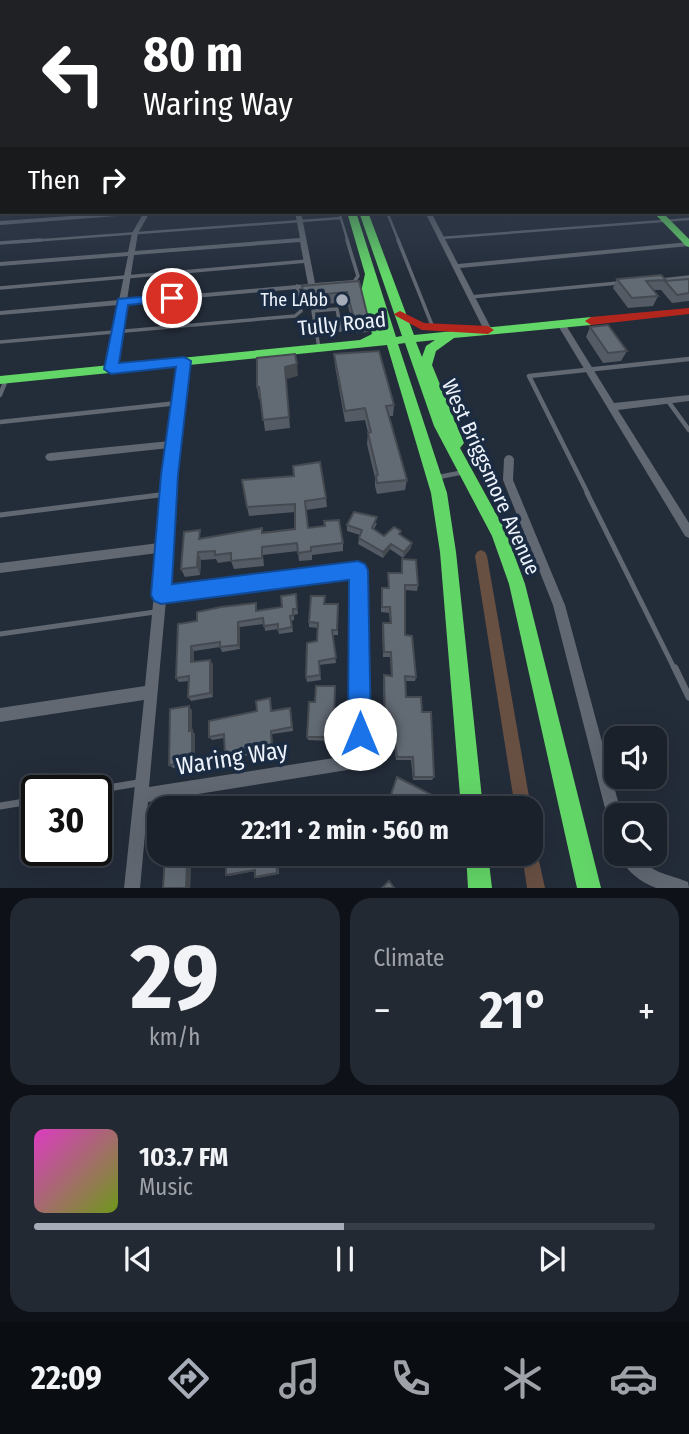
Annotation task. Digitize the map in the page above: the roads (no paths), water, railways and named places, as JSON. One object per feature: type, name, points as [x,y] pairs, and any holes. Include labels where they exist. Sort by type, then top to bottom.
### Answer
[{"type":"main road","name":"West Briggsmore Avenue","points":[[364,214],[441,426],[488,515],[509,561],[526,611],[589,888]]},
{"type":"main road","name":"West Briggsmore Avenue","points":[[346,215],[370,274],[434,478],[448,552],[471,796]]},
{"type":"main road","points":[[661,216],[689,244]]},
{"type":"main road","points":[[359,344],[378,336],[366,292],[370,274]]},
{"type":"main road","name":"Tully Road","points":[[3,380],[689,311]]},
{"type":"main road","points":[[400,314],[422,328],[471,325],[488,330]]},
{"type":"main road","points":[[455,334],[430,349],[426,365],[450,432],[474,477],[488,515]]},
{"type":"main road","points":[[478,866],[480,888]]},
{"type":"street","points":[[0,223],[86,214]]},
{"type":"street","points":[[111,369],[135,233],[146,214]]},
{"type":"street","points":[[298,214],[313,285]]},
{"type":"street","points":[[429,214],[488,330]]},
{"type":"street","points":[[0,264],[304,240]]},
{"type":"street","points":[[455,266],[689,244]]},
{"type":"street","points":[[0,313],[354,282]]},
{"type":"street","points":[[561,324],[689,533]]},
{"type":"street","points":[[132,888],[160,611],[168,494],[184,361]]},
{"type":"street","points":[[612,407],[689,398]]},
{"type":"street","points":[[50,457],[173,444]]},
{"type":"street","points":[[509,459],[508,480],[559,605],[611,803]]},
{"type":"street","points":[[0,568],[163,547]]},
{"type":"street","name":"Waring Way","points":[[142,789],[360,761],[358,570],[161,595]]},
{"type":"street","points":[[0,715],[152,692]]},
{"type":"street","points":[[634,866],[655,882],[682,888]]},
{"type":"lane","points":[[388,214],[433,328]]},
{"type":"lane","points":[[0,243],[300,221],[346,215],[358,276],[354,282]]},
{"type":"lane","points":[[441,239],[661,216],[689,219]]},
{"type":"lane","points":[[0,288],[307,261]]},
{"type":"lane","points":[[657,280],[689,277]]},
{"type":"lane","points":[[470,296],[629,283]]},
{"type":"lane","points":[[0,342],[296,316],[301,311],[297,286]]},
{"type":"lane","points":[[317,332],[341,330],[337,309],[313,311],[319,348]]},
{"type":"lane","points":[[689,359],[528,376],[689,697]]},
{"type":"lane","points":[[0,395],[3,380]]},
{"type":"lane","points":[[668,401],[689,430]]},
{"type":"lane","points":[[0,422],[178,403]]},
{"type":"lane","points":[[434,478],[464,472]]},
{"type":"lane","points":[[0,514],[168,494]]},
{"type":"lane","points":[[0,634],[160,611]]},
{"type":"lane","points":[[112,790],[142,789]]},
{"type":"lane","points":[[0,806],[21,803]]},
{"type":"waterway","points":[[481,556],[521,796]]},
{"type":"waterway","points":[[532,866],[536,888]]},
{"type":"place","name":"The LAbb","points":[[342,300]]}]
